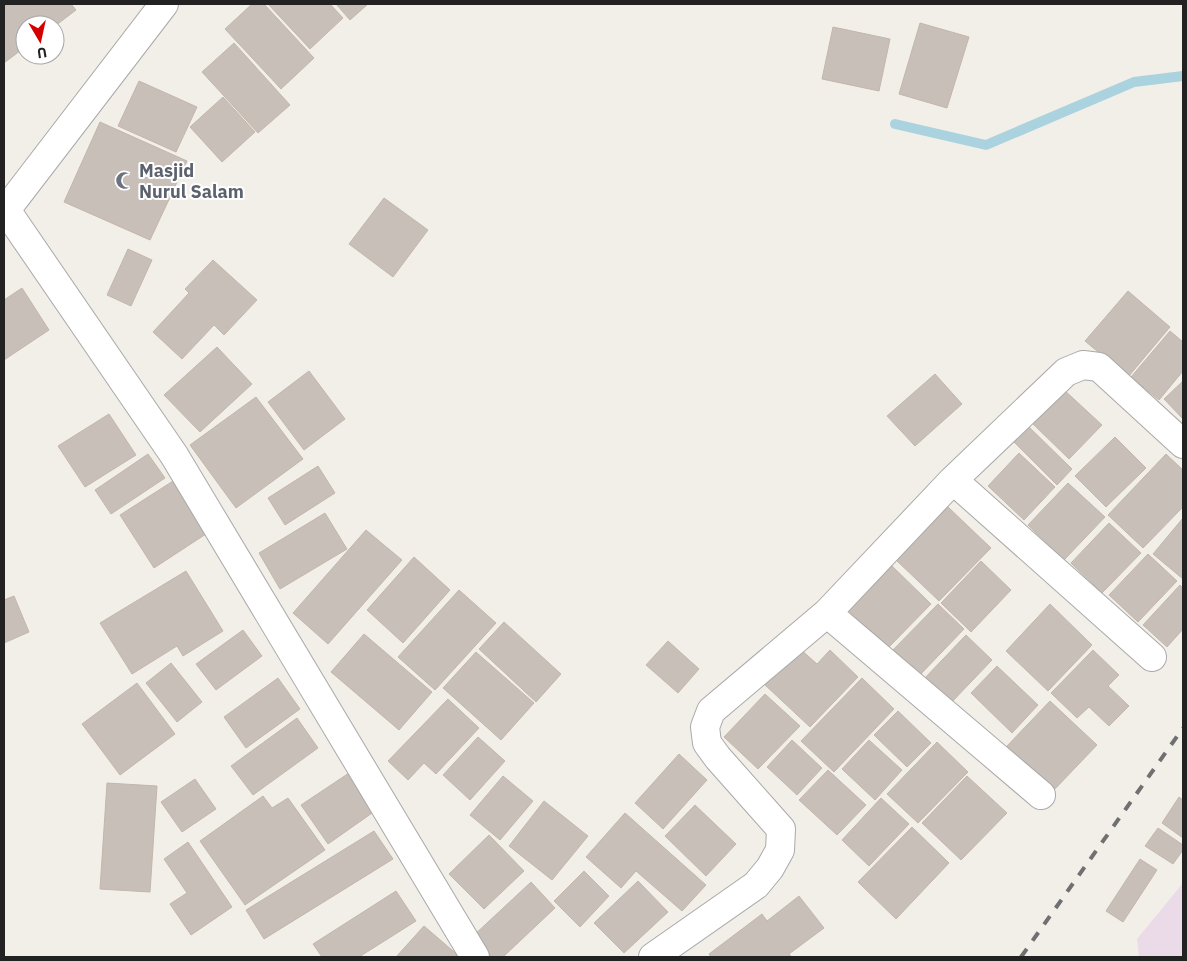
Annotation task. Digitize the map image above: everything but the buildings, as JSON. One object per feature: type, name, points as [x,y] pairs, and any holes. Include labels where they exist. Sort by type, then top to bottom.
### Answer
[{"type":"street","points":[[164,4],[5,208],[174,455],[475,957]]},
{"type":"street","points":[[653,957],[756,885],[770,868],[780,850],[781,829],[718,758],[708,743],[705,727],[711,711],[828,613],[953,480],[1066,372],[1083,365],[1099,366],[1183,444]]},
{"type":"street","points":[[953,480],[1152,657]]},
{"type":"street","points":[[828,613],[1041,794]]},
{"type":"shaded area","points":[[1183,883],[1183,957],[1139,957],[1137,939]]},
{"type":"waterway","points":[[895,124],[986,145],[1134,82],[1183,76]]},
{"type":"railway","points":[[1021,957],[1183,728]]},
{"type":"place","name":"Masjid Nurul Salam","points":[[125,181]]}]
